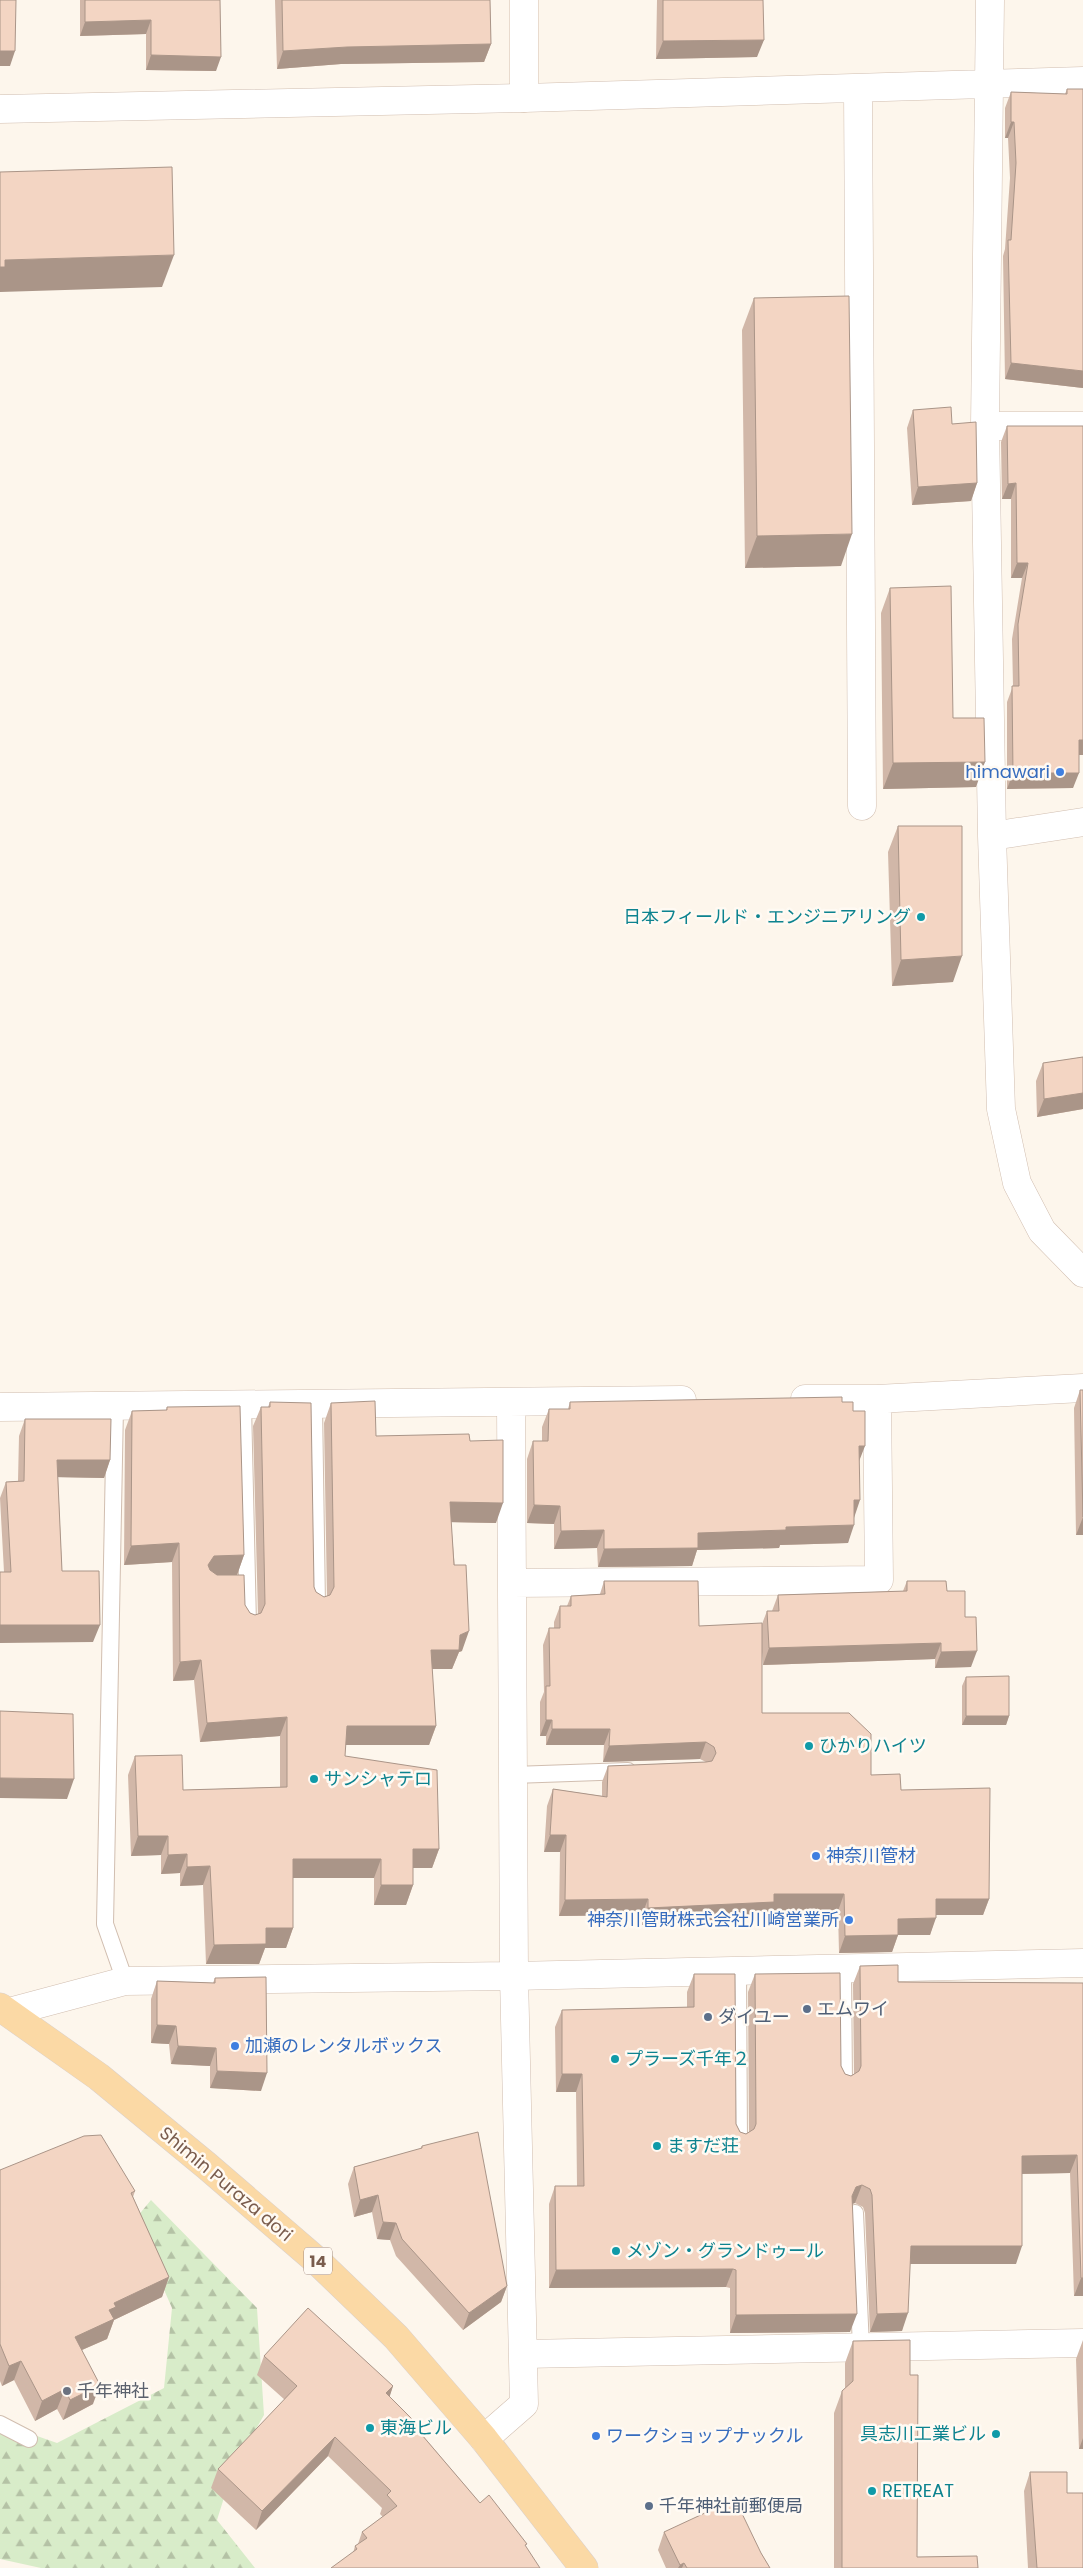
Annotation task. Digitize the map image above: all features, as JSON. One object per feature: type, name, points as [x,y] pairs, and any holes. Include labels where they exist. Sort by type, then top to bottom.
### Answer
[{"type":"main road","name":"Shimin Puraza dori","points":[[3,2016],[100,2077],[316,2260],[396,2337],[484,2438],[555,2527],[584,2568]]},
{"type":"street","points":[[524,0],[524,98]]},
{"type":"street","points":[[990,0],[985,426],[992,836],[1000,1109],[1017,1183],[1042,1231],[1083,1273]]},
{"type":"street","points":[[0,109],[524,98],[1083,81]]},
{"type":"street","points":[[858,88],[862,806]]},
{"type":"street","points":[[985,426],[1083,426]]},
{"type":"street","points":[[992,836],[1083,822]]},
{"type":"street","points":[[778,1399],[877,1398],[1083,1388]]},
{"type":"street","points":[[512,1583],[879,1580],[877,1398]]},
{"type":"street","points":[[0,1407],[709,1400]]},
{"type":"street","points":[[484,2438],[524,2404],[514,1976],[511,1402]]},
{"type":"street","points":[[3,2016],[125,1981],[514,1976],[1083,1963]]},
{"type":"street","points":[[524,2354],[1083,2343]]},
{"type":"lane","points":[[314,1404],[317,1606]]},
{"type":"lane","points":[[243,1405],[248,1624]]},
{"type":"lane","points":[[115,1407],[105,1924],[125,1981]]},
{"type":"lane","points":[[229,1585],[247,1585]]},
{"type":"lane","points":[[513,1775],[641,1771]]},
{"type":"lane","points":[[843,1968],[844,2084]]},
{"type":"lane","points":[[738,1970],[739,2142]]},
{"type":"lane","points":[[855,2212],[861,2347]]},
{"type":"lane","points":[[0,2424],[29,2439]]},
{"type":"green space","points":[[151,2200],[257,2308],[264,2415],[233,2469],[217,2520],[255,2568],[41,2568],[0,2559],[0,2423],[57,2443],[164,2388],[172,2308],[140,2235],[137,2217]]},
{"type":"building","points":[[0,0],[16,0],[15,51],[0,51]]},
{"type":"building","points":[[85,0],[220,0],[221,57],[151,55],[151,20],[85,22]]},
{"type":"building","points":[[282,0],[490,0],[491,44],[347,47],[283,51]]},
{"type":"building","points":[[663,0],[763,0],[764,40],[663,41]]},
{"type":"building","points":[[1067,89],[1083,89],[1083,371],[1011,363],[1008,240],[1011,240],[1016,163],[1014,122],[1011,122],[1011,92],[1067,94]]},
{"type":"building","points":[[172,167],[174,255],[5,260],[5,267],[0,267],[0,172]]},
{"type":"building","points":[[849,296],[852,534],[757,536],[754,298]]},
{"type":"building","points":[[951,407],[952,424],[976,422],[977,483],[918,487],[913,410]]},
{"type":"building","points":[[1007,426],[1083,426],[1083,740],[1079,740],[1079,773],[1013,773],[1012,686],[1019,686],[1018,624],[1028,563],[1017,563],[1016,483],[1008,484]]},
{"type":"building","points":[[951,586],[953,718],[984,718],[985,762],[893,763],[890,588]]},
{"type":"building","name":"日本フィールド・エンジニアリング","points":[[898,826],[962,826],[962,956],[901,960]]},
{"type":"building","points":[[1083,1057],[1083,1093],[1044,1099],[1043,1063]]},
{"type":"building","points":[[1080,1390],[1083,1390],[1083,1517]]},
{"type":"building","points":[[842,1397],[842,1402],[853,1402],[853,1411],[865,1411],[865,1446],[859,1446],[860,1500],[854,1500],[854,1525],[786,1527],[786,1530],[698,1533],[698,1548],[604,1549],[604,1530],[561,1531],[560,1506],[534,1505],[533,1441],[548,1441],[549,1409],[570,1409],[570,1402]]},
{"type":"building","points":[[375,1401],[376,1436],[469,1434],[470,1441],[503,1440],[503,1503],[450,1502],[454,1565],[466,1565],[469,1631],[460,1635],[459,1650],[431,1650],[436,1726],[347,1726],[345,1756],[437,1770],[439,1849],[413,1849],[413,1885],[381,1885],[381,1859],[293,1859],[293,1928],[266,1928],[266,1944],[214,1945],[210,1866],[187,1867],[187,1854],[168,1855],[168,1836],[138,1836],[135,1756],[182,1755],[183,1790],[287,1787],[287,1717],[207,1723],[201,1660],[180,1662],[179,1543],[131,1546],[132,1411],[167,1410],[167,1407],[240,1406],[244,1555],[214,1556],[208,1565],[210,1570],[217,1575],[244,1575],[245,1605],[250,1613],[255,1615],[261,1613],[265,1604],[261,1407],[270,1407],[270,1402],[311,1403],[314,1587],[316,1592],[324,1597],[330,1595],[334,1587],[331,1403]]},
{"type":"building","points":[[25,1419],[111,1419],[110,1460],[57,1460],[62,1571],[99,1571],[100,1625],[0,1625],[0,1572],[11,1572],[6,1482],[24,1481]]},
{"type":"building","points":[[604,1581],[698,1581],[699,1626],[762,1623],[762,1713],[849,1713],[871,1734],[871,1775],[900,1774],[901,1790],[990,1788],[989,1899],[936,1899],[936,1918],[898,1919],[898,1935],[845,1936],[844,1894],[774,1894],[774,1902],[648,1908],[648,1899],[565,1900],[566,1835],[550,1835],[553,1789],[607,1797],[608,1766],[706,1762],[712,1761],[716,1753],[714,1747],[706,1742],[609,1746],[610,1729],[552,1729],[552,1720],[546,1720],[546,1686],[550,1686],[549,1628],[560,1628],[560,1606],[571,1606],[571,1596],[605,1594]]},
{"type":"building","points":[[907,1581],[946,1581],[947,1591],[965,1591],[965,1617],[976,1617],[977,1651],[941,1652],[941,1643],[769,1648],[767,1611],[779,1611],[778,1595],[907,1591]]},
{"type":"building","points":[[1009,1676],[1009,1716],[966,1716],[966,1677]]},
{"type":"building","points":[[0,1711],[73,1714],[74,1779],[0,1778]]},
{"type":"building","points":[[898,1965],[898,1982],[1083,1983],[1083,2278],[1081,2278],[1077,2155],[1022,2156],[1022,2246],[911,2246],[908,2313],[877,2314],[872,2195],[870,2189],[862,2185],[856,2187],[852,2196],[857,2314],[736,2315],[736,2270],[733,2269],[556,2270],[555,2186],[584,2186],[582,2074],[562,2074],[562,2010],[694,2007],[694,1974],[735,1974],[736,2124],[740,2132],[746,2134],[754,2129],[756,2124],[755,1974],[840,1973],[841,2066],[845,2074],[851,2076],[859,2071],[861,2066],[860,1966]]},
{"type":"building","points":[[266,1977],[267,2073],[217,2071],[216,2048],[178,2046],[176,2026],[157,2025],[157,1981],[215,1983],[215,1978]]},
{"type":"building","points":[[478,2132],[507,2286],[469,2313],[402,2239],[396,2223],[383,2222],[378,2195],[360,2200],[354,2167],[422,2148],[422,2146]]},
{"type":"building","points":[[101,2135],[135,2191],[131,2193],[169,2277],[114,2303],[116,2307],[109,2310],[114,2319],[75,2337],[100,2385],[70,2400],[65,2389],[42,2401],[21,2361],[9,2366],[0,2344],[0,2170],[84,2136]]},
{"type":"building","points":[[308,2308],[393,2386],[386,2393],[419,2426],[416,2428],[480,2503],[489,2495],[527,2544],[525,2545],[540,2568],[331,2568],[357,2549],[355,2546],[367,2538],[362,2532],[397,2506],[387,2495],[391,2491],[335,2437],[262,2511],[218,2469],[297,2386],[264,2356]]},
{"type":"building","name":"RETREAT","points":[[910,2340],[910,2375],[918,2375],[917,2557],[977,2556],[978,2568],[842,2568],[842,2391],[853,2381],[853,2341]]},
{"type":"building","points":[[1030,2472],[1067,2472],[1067,2493],[1083,2493],[1083,2568],[1037,2568]]},
{"type":"building","points":[[735,2499],[770,2568],[687,2568],[684,2563],[680,2565],[664,2532]]},
{"type":"place","name":"himawari","points":[[1060,772]]},
{"type":"place","name":"日本フィールド・エンジニアリング","points":[[921,917]]},
{"type":"place","name":"ひかりハイツ","points":[[809,1746]]},
{"type":"place","name":"サンシャテロ","points":[[314,1779]]},
{"type":"place","name":"神奈川管材","points":[[816,1856]]},
{"type":"place","name":"神奈川管財株式会社川崎営業所","points":[[849,1920]]},
{"type":"place","name":"エムワイ","points":[[807,2009]]},
{"type":"place","name":"ダイユー","points":[[708,2017]]},
{"type":"place","name":"加瀬のレンタルボックス","points":[[235,2046]]},
{"type":"place","name":"プラーズ千年２","points":[[615,2059]]},
{"type":"place","name":"ますだ荘","points":[[657,2146]]},
{"type":"place","name":"メゾン・グランドゥール","points":[[616,2251]]},
{"type":"place","name":"千年神社","points":[[67,2391]]},
{"type":"place","name":"東海ビル","points":[[370,2428]]},
{"type":"place","name":"具志川工業ビル","points":[[996,2434]]},
{"type":"place","name":"ワークショップナックル","points":[[596,2436]]},
{"type":"place","name":"RETREAT","points":[[872,2491]]},
{"type":"place","name":"千年神社前郵便局","points":[[649,2506]]}]
